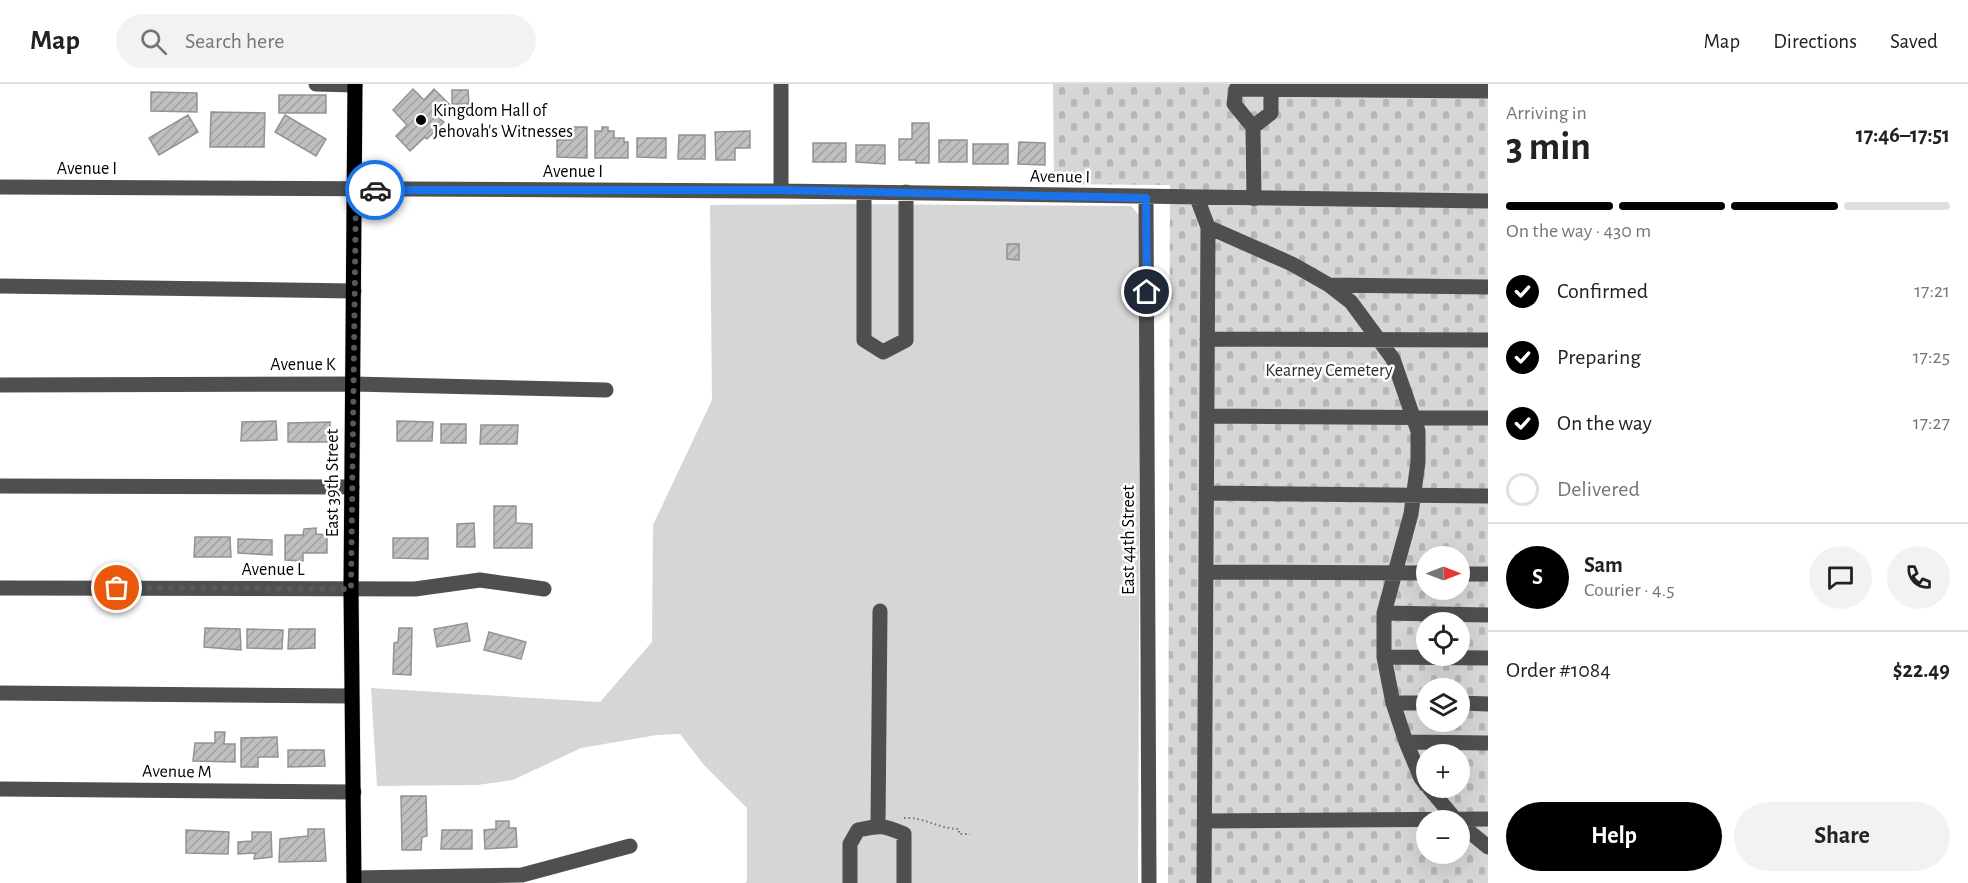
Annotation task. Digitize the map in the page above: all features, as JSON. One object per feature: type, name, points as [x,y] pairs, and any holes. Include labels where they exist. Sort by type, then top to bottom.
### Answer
[{"type":"main road","name":"East 39th Street","points":[[354,880],[351,589],[356,189],[355,85]]},
{"type":"street","points":[[316,84],[355,85]]},
{"type":"street","points":[[781,84],[782,190]]},
{"type":"street","points":[[1254,199],[1253,127],[1234,104],[1236,89],[1271,86],[1488,91]]},
{"type":"street","points":[[1253,127],[1271,113],[1271,86]]},
{"type":"street","name":"Avenue I","points":[[0,187],[782,190],[1146,198],[1488,201]]},
{"type":"street","points":[[864,192],[864,340],[883,352],[906,340],[906,192]]},
{"type":"street","name":"East 44th Street","points":[[1146,198],[1149,883]]},
{"type":"street","points":[[1197,198],[1208,227],[1204,883]]},
{"type":"street","points":[[1208,227],[1292,264],[1329,285],[1352,302],[1393,359],[1418,430],[1418,462],[1415,495],[1384,613],[1384,657],[1393,703],[1416,766]]},
{"type":"street","points":[[1329,285],[1488,287]]},
{"type":"street","points":[[0,286],[354,291]]},
{"type":"street","points":[[1207,339],[1488,340]]},
{"type":"street","name":"Avenue K","points":[[0,385],[352,384],[606,390]]},
{"type":"street","points":[[1207,416],[1488,418]]},
{"type":"street","points":[[0,486],[352,487]]},
{"type":"street","points":[[1206,494],[1488,496]]},
{"type":"street","points":[[1206,572],[1416,573]]},
{"type":"street","points":[[1470,574],[1488,574]]},
{"type":"street","name":"Avenue L","points":[[0,588],[415,589],[480,580],[544,589]]},
{"type":"street","points":[[878,826],[880,611]]},
{"type":"street","points":[[1384,613],[1488,615]]},
{"type":"street","points":[[1384,657],[1488,658]]},
{"type":"street","points":[[0,693],[351,696]]},
{"type":"street","points":[[1393,703],[1416,703]]},
{"type":"street","points":[[1470,703],[1488,704]]},
{"type":"street","points":[[1406,742],[1488,743]]},
{"type":"street","name":"Avenue M","points":[[0,789],[354,792]]},
{"type":"street","points":[[1438,798],[1447,810]]},
{"type":"street","points":[[1470,820],[1488,819]]},
{"type":"street","points":[[1205,821],[1416,821]]},
{"type":"street","points":[[850,883],[850,844],[858,830],[878,826],[886,826],[904,834],[904,883]]},
{"type":"street","points":[[1470,832],[1488,847]]},
{"type":"street","points":[[354,880],[522,875],[630,846]]},
{"type":"path","points":[[897,818],[921,818],[943,827],[959,829],[959,834],[970,834]]},
{"type":"green space","name":"Kearney Cemetery","points":[[1053,84],[1488,84],[1488,883],[1168,883],[1170,185],[1054,184]]},
{"type":"green space","points":[[710,205],[1131,206],[1140,216],[1138,883],[745,883],[747,881],[747,808],[704,765],[680,734],[657,735],[581,748],[513,780],[477,785],[377,786],[371,688],[600,702],[652,642],[653,525],[712,400]]},
{"type":"building","name":"Kingdom Hall of Jehovah's Witnesses","points":[[413,89],[424,100],[434,89],[450,105],[438,117],[444,122],[427,139],[425,137],[410,151],[396,136],[407,125],[393,110]]},
{"type":"building","points":[[452,90],[468,90],[469,104],[452,104]]},
{"type":"building","points":[[151,92],[197,93],[197,112],[151,111]]},
{"type":"building","points":[[279,95],[326,95],[326,113],[279,113]]},
{"type":"building","points":[[211,112],[265,113],[264,147],[210,147]]},
{"type":"building","points":[[188,115],[198,132],[159,155],[149,138]]},
{"type":"building","points":[[285,115],[326,139],[316,156],[275,132]]},
{"type":"building","points":[[912,123],[929,123],[929,163],[899,160],[899,139],[912,139]]},
{"type":"building","points":[[571,127],[587,127],[587,158],[557,157],[557,140],[571,140]]},
{"type":"building","points":[[602,127],[608,127],[608,131],[614,131],[614,138],[624,138],[624,142],[628,142],[628,158],[595,158],[595,131],[602,131]]},
{"type":"building","points":[[750,131],[750,148],[735,148],[735,160],[716,160],[715,132]]},
{"type":"building","points":[[679,135],[705,135],[705,159],[678,159]]},
{"type":"building","points":[[637,138],[666,138],[666,158],[637,157]]},
{"type":"building","points":[[939,140],[967,140],[967,162],[939,162]]},
{"type":"building","points":[[1019,142],[1045,143],[1045,165],[1018,164]]},
{"type":"building","points":[[813,143],[846,143],[846,162],[813,162]]},
{"type":"building","points":[[973,144],[1008,144],[1008,164],[973,164]]},
{"type":"building","points":[[856,145],[885,145],[885,164],[856,162]]},
{"type":"building","points":[[1007,244],[1019,244],[1019,260],[1007,259]]},
{"type":"building","points":[[276,421],[277,440],[241,441],[242,422]]},
{"type":"building","points":[[397,421],[433,422],[432,441],[397,441]]},
{"type":"building","points":[[330,422],[330,442],[288,442],[288,423]]},
{"type":"building","points":[[441,424],[466,424],[466,443],[441,443]]},
{"type":"building","points":[[481,425],[518,425],[517,444],[480,444]]},
{"type":"building","points":[[494,506],[516,506],[516,523],[532,524],[532,548],[494,548]]},
{"type":"building","points":[[474,523],[475,547],[457,547],[457,524]]},
{"type":"building","points":[[316,528],[316,534],[327,535],[327,553],[303,553],[303,561],[285,560],[285,535],[303,535],[304,529]]},
{"type":"building","points":[[195,537],[230,537],[231,557],[194,557]]},
{"type":"building","points":[[393,538],[428,538],[428,559],[393,558]]},
{"type":"building","points":[[238,539],[272,540],[272,555],[238,553]]},
{"type":"building","points":[[467,623],[470,641],[437,647],[434,629]]},
{"type":"building","points":[[205,628],[240,629],[241,650],[204,647]]},
{"type":"building","points":[[399,628],[412,628],[411,675],[393,674],[394,643],[398,642]]},
{"type":"building","points":[[247,629],[283,630],[282,649],[247,648]]},
{"type":"building","points":[[289,629],[315,629],[315,648],[288,649]]},
{"type":"building","points":[[489,632],[526,642],[521,659],[484,650]]},
{"type":"building","points":[[215,732],[225,732],[224,744],[235,744],[235,762],[193,761],[195,743],[215,743]]},
{"type":"building","points":[[277,737],[278,757],[258,757],[258,767],[241,767],[241,738]]},
{"type":"building","points":[[288,750],[324,750],[325,766],[288,767]]},
{"type":"building","points":[[401,796],[426,796],[427,836],[422,837],[421,850],[402,850]]},
{"type":"building","points":[[496,821],[509,821],[509,828],[516,828],[517,847],[485,849],[484,830],[496,829]]},
{"type":"building","points":[[308,829],[324,829],[326,861],[279,862],[280,839],[308,836]]},
{"type":"building","points":[[186,830],[229,832],[228,854],[186,853]]},
{"type":"building","points":[[442,830],[472,830],[472,849],[441,849]]},
{"type":"building","points":[[252,832],[271,832],[272,857],[254,859],[255,853],[238,854],[238,842],[252,841]]},
{"type":"way so far","points":[[117,588],[351,589],[356,189],[375,190]]},
{"type":"place","name":"Kingdom Hall of Jehovah's Witnesses","points":[[421,120]]},
{"type":"route","points":[[375,190],[782,190],[1146,198],[1147,292]]}]
